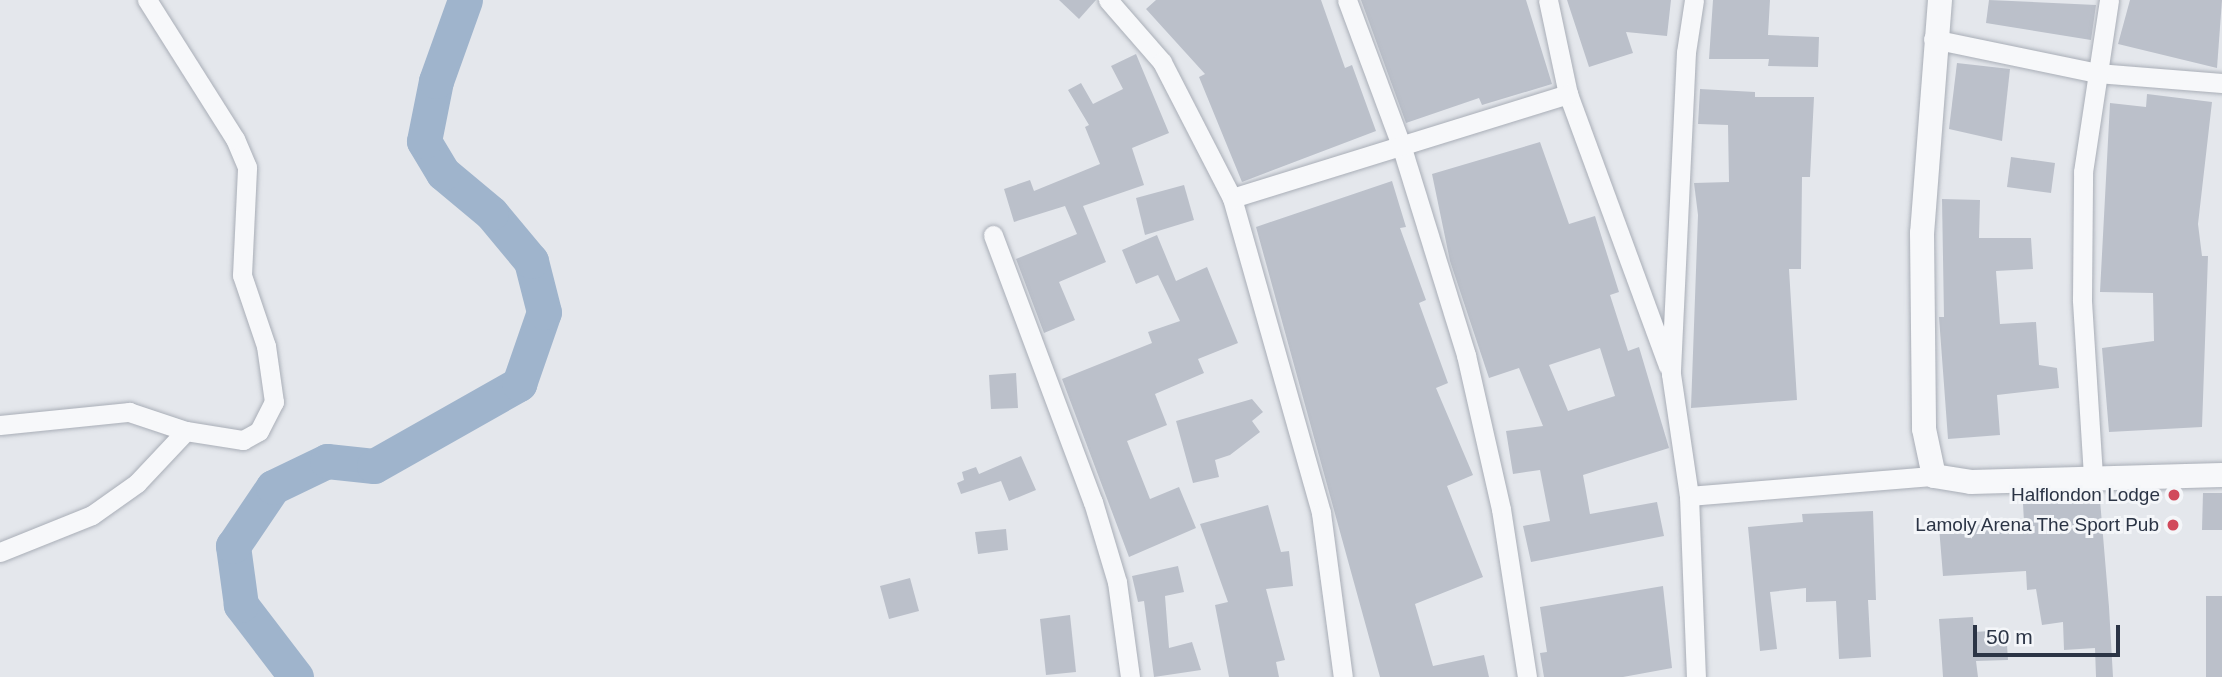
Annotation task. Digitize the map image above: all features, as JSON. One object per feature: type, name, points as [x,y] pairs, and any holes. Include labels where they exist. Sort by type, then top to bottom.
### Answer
[{"type":"street","points":[[0,425],[99,411],[129,412],[186,431],[243,440],[259,431],[274,402],[266,346],[242,275],[248,233],[247,167],[235,139],[146,0]]},
{"type":"street","points":[[1108,0],[1162,62],[1232,198],[1321,513],[1343,677]]},
{"type":"street","points":[[1347,0],[1401,145],[1466,355],[1501,509],[1527,677]]},
{"type":"street","points":[[1548,0],[1568,94],[1671,374]]},
{"type":"street","points":[[1694,0],[1686,52],[1671,374],[1689,496],[1696,677]]},
{"type":"street","points":[[1934,476],[1927,459],[1922,352],[1922,233],[1933,39],[1940,0]]},
{"type":"street","points":[[2093,477],[2082,261],[2083,172],[2109,0]]},
{"type":"street","points":[[1933,39],[2097,73],[2222,83]]},
{"type":"street","points":[[1232,198],[1568,94]]},
{"type":"street","points":[[993,235],[1093,502],[1117,582],[1130,677]]},
{"type":"street","points":[[0,552],[92,515],[137,483],[186,431]]},
{"type":"street","points":[[1689,496],[1934,476],[1960,482],[2222,475]]},
{"type":"building","points":[[1059,0],[1096,0],[1079,19]]},
{"type":"building","points":[[1156,0],[1321,0],[1345,68],[1352,65],[1376,131],[1242,182],[1199,77],[1205,74],[1146,9]]},
{"type":"building","points":[[1361,0],[1526,0],[1552,84],[1482,105],[1479,98],[1406,123]]},
{"type":"building","points":[[1567,0],[1671,0],[1667,36],[1626,32],[1633,53],[1589,67]]},
{"type":"building","points":[[1713,0],[1770,0],[1768,35],[1819,37],[1818,67],[1768,66],[1769,59],[1709,59]]},
{"type":"building","points":[[1989,0],[2096,5],[2091,40],[1986,23]]},
{"type":"building","points":[[2130,0],[2222,0],[2217,68],[2118,44]]},
{"type":"building","points":[[1136,54],[1169,133],[1132,148],[1144,185],[1083,206],[1106,262],[1059,282],[1075,320],[1044,333],[1016,259],[1077,234],[1065,206],[1014,222],[1004,189],[1030,180],[1034,191],[1100,164],[1085,127],[1089,125],[1068,90],[1081,83],[1093,104],[1123,89],[1111,66]]},
{"type":"building","points":[[1957,63],[2010,69],[2002,141],[1949,129]]},
{"type":"building","points":[[1700,89],[1755,92],[1755,97],[1814,97],[1810,177],[1802,177],[1801,269],[1789,269],[1797,400],[1691,408],[1698,215],[1694,183],[1729,182],[1728,125],[1698,124]]},
{"type":"building","points":[[2147,94],[2212,102],[2198,224],[2202,256],[2208,256],[2202,427],[2109,432],[2102,348],[2154,341],[2153,293],[2100,292],[2110,103],[2146,107]]},
{"type":"building","points":[[1540,142],[1569,224],[1595,216],[1619,292],[1610,295],[1628,351],[1639,347],[1669,448],[1583,475],[1590,514],[1657,502],[1664,536],[1531,562],[1523,526],[1550,521],[1540,470],[1513,474],[1506,431],[1543,426],[1519,368],[1489,378],[1450,261],[1432,174]],"holes":[[[1600,348],[1615,396],[1568,411],[1549,365]]]},
{"type":"building","points":[[2011,157],[2055,163],[2051,193],[2007,187]]},
{"type":"building","points":[[1392,181],[1406,227],[1400,228],[1426,300],[1419,303],[1448,383],[1436,388],[1473,475],[1447,486],[1483,577],[1415,604],[1433,666],[1484,655],[1489,677],[1380,677],[1256,227]]},
{"type":"building","points":[[1184,185],[1194,220],[1145,235],[1136,198]]},
{"type":"building","points":[[1942,199],[1980,200],[1979,238],[2031,238],[2033,269],[1996,271],[2000,324],[2036,322],[2039,365],[2057,368],[2059,388],[1997,395],[2000,435],[1948,439],[1939,317],[1944,317]]},
{"type":"building","points":[[1157,235],[1176,281],[1207,267],[1238,343],[1198,359],[1204,373],[1155,394],[1167,425],[1127,441],[1150,499],[1179,487],[1196,528],[1129,557],[1062,379],[1152,343],[1148,332],[1180,321],[1158,275],[1136,284],[1122,250]]},
{"type":"building","points":[[1016,373],[1018,408],[991,409],[989,375]]},
{"type":"building","points":[[1252,399],[1263,412],[1252,421],[1260,432],[1230,455],[1215,460],[1219,477],[1193,483],[1176,421]]},
{"type":"building","points":[[1021,456],[1036,490],[1009,501],[1001,481],[961,494],[957,483],[964,480],[962,472],[976,467],[979,474]]},
{"type":"building","points":[[2203,493],[2222,493],[2222,530],[2202,530]]},
{"type":"building","points":[[2100,500],[2113,677],[2096,677],[2095,648],[2064,650],[2063,622],[2042,625],[2036,589],[2027,590],[2026,571],[1943,576],[1939,527],[2024,522],[2023,504]]},
{"type":"building","points":[[1268,505],[1281,552],[1289,551],[1293,586],[1266,589],[1285,660],[1276,662],[1279,677],[1229,677],[1215,605],[1228,602],[1200,524]]},
{"type":"building","points":[[1873,511],[1876,600],[1868,600],[1871,657],[1839,659],[1836,601],[1806,602],[1806,588],[1770,592],[1777,649],[1760,651],[1748,527],[1803,522],[1802,514]]},
{"type":"building","points":[[1006,529],[1008,550],[978,554],[975,532]]},
{"type":"building","points":[[1178,566],[1184,592],[1165,596],[1169,648],[1192,642],[1201,670],[1154,677],[1144,601],[1138,602],[1132,576]]},
{"type":"building","points":[[910,578],[919,611],[889,619],[880,586]]},
{"type":"building","points":[[1663,586],[1672,668],[1623,677],[1544,677],[1540,653],[1547,652],[1540,607]]},
{"type":"building","points":[[2206,596],[2222,596],[2222,677],[2206,677]]},
{"type":"building","points":[[1070,615],[1076,672],[1046,675],[1040,619]]},
{"type":"building","points":[[1973,617],[1974,632],[2006,630],[2008,660],[1976,661],[1978,677],[1943,677],[1939,619]]},
{"type":"waterway","points":[[296,677],[241,605],[233,546],[273,487],[327,461],[374,466],[519,384],[544,312],[531,261],[491,213],[443,173],[424,141],[436,81],[465,0]]},
{"type":"place","name":"Halflondon Lodge","points":[[2174,495]]},
{"type":"place","name":"Lamoly Arena The Sport Pub","points":[[2173,525]]}]
